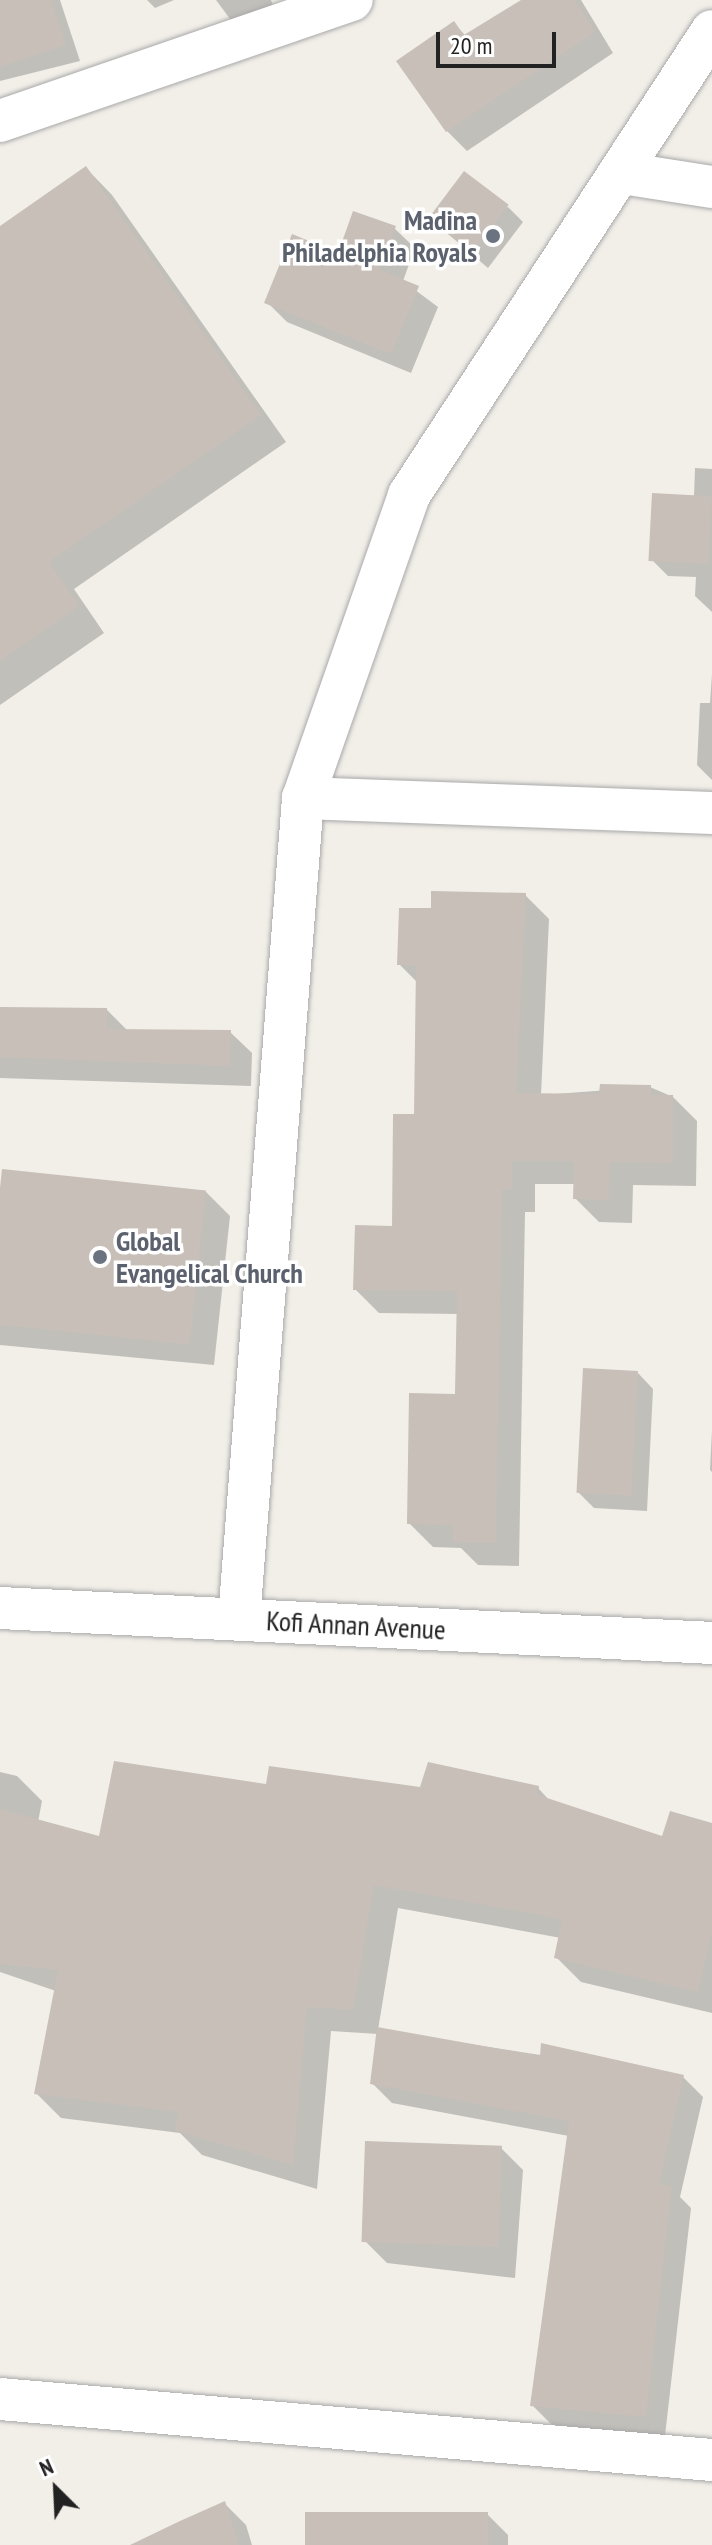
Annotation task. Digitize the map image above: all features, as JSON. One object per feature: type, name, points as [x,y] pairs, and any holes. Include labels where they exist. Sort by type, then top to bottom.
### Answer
[{"type":"street","points":[[0,121],[352,0]]},
{"type":"street","points":[[239,1619],[303,798],[409,495],[712,31]]},
{"type":"street","points":[[622,173],[712,187]]},
{"type":"street","points":[[303,798],[712,813]]},
{"type":"street","name":"Kofi Annan Avenue","points":[[0,1608],[712,1643]]},
{"type":"street","points":[[0,2399],[712,2460]]},
{"type":"building","points":[[0,0],[51,0],[66,45],[0,67]]},
{"type":"building","points":[[521,0],[575,0],[595,32],[446,132],[396,61],[454,21],[464,35]]},
{"type":"building","points":[[86,166],[261,415],[49,562],[79,606],[0,661],[0,226]]},
{"type":"building","points":[[464,171],[509,205],[473,253],[428,219]]},
{"type":"building","points":[[353,211],[396,226],[380,270],[419,286],[391,354],[264,303],[292,234],[338,253]]},
{"type":"building","points":[[652,493],[712,496],[708,564],[648,561]]},
{"type":"building","points":[[431,891],[526,893],[516,1093],[599,1094],[600,1084],[651,1085],[651,1095],[673,1095],[673,1163],[610,1162],[609,1200],[573,1199],[574,1161],[512,1161],[512,1189],[502,1189],[496,1543],[453,1542],[453,1525],[407,1524],[409,1393],[455,1394],[457,1291],[353,1290],[355,1225],[392,1226],[393,1114],[414,1114],[416,965],[397,965],[399,908],[431,908]]},
{"type":"building","points":[[0,1007],[107,1008],[107,1029],[231,1030],[230,1066],[0,1057]]},
{"type":"building","name":"Global Evangelical Church","points":[[2,1169],[206,1190],[190,1345],[0,1325]]},
{"type":"building","points":[[583,1368],[638,1371],[631,1496],[576,1493]]},
{"type":"building","points":[[114,1761],[266,1784],[269,1766],[420,1787],[428,1762],[539,1786],[538,1795],[662,1836],[670,1811],[712,1823],[712,1933],[698,1992],[554,1958],[562,1919],[374,1885],[353,2010],[307,2007],[293,2165],[175,2131],[178,2112],[34,2094],[58,1970],[0,1964],[0,1809],[99,1836]]},
{"type":"building","points":[[377,2027],[540,2056],[541,2043],[684,2075],[659,2184],[672,2186],[646,2417],[530,2406],[569,2121],[370,2084]]},
{"type":"building","points":[[365,2141],[502,2146],[498,2247],[361,2242]]},
{"type":"building","points":[[225,2501],[239,2545],[130,2545],[180,2521]]},
{"type":"building","points":[[305,2512],[488,2512],[488,2545],[305,2545]]},
{"type":"place","name":"Madina Philadelphia Royals","points":[[493,236]]},
{"type":"place","name":"Global Evangelical Church","points":[[100,1257]]}]
